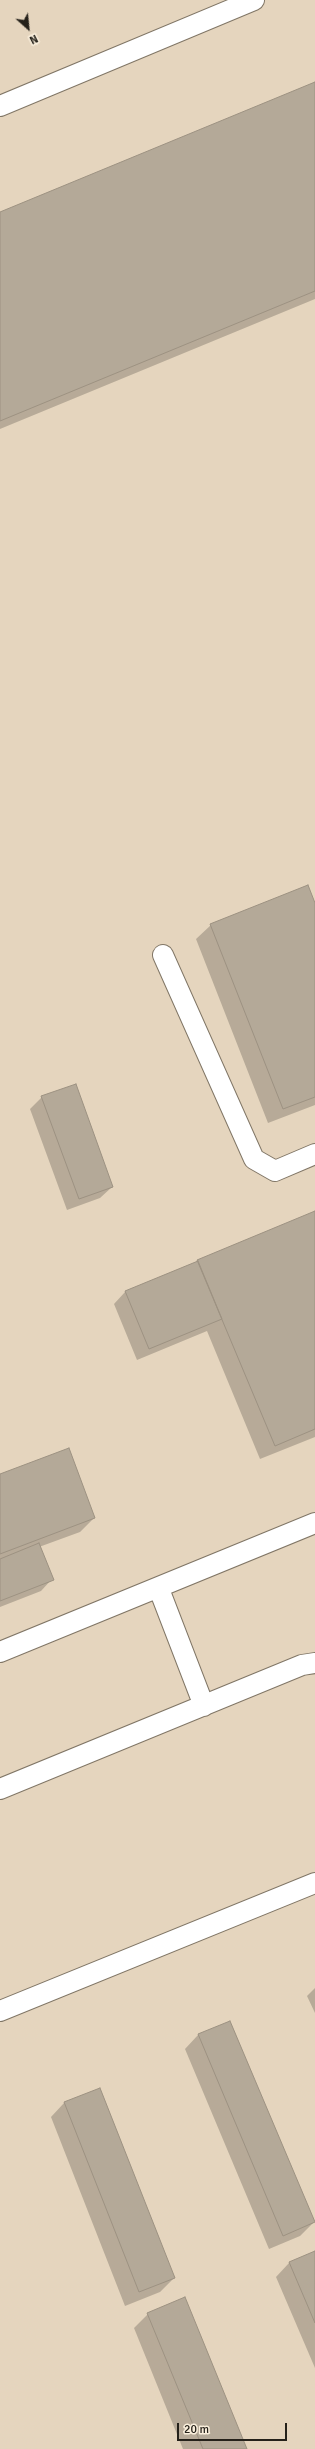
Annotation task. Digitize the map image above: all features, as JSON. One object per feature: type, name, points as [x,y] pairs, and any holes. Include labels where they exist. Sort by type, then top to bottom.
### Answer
[{"type":"lane","points":[[0,106],[254,0]]},
{"type":"lane","points":[[163,955],[254,1159],[275,1171],[315,1154]]},
{"type":"lane","points":[[0,1652],[159,1589],[315,1523]]},
{"type":"lane","points":[[159,1589],[204,1706]]},
{"type":"lane","points":[[0,1789],[302,1665],[315,1663]]},
{"type":"lane","points":[[0,2011],[315,1883]]},
{"type":"shaded area","points":[[0,0],[315,0],[315,2449],[0,2449]]},
{"type":"building","points":[[315,82],[315,291],[0,421],[0,212]]},
{"type":"building","points":[[308,885],[315,903],[315,1097],[283,1109],[210,924]]},
{"type":"building","points":[[76,1084],[113,1187],[79,1199],[41,1096]]},
{"type":"building","points":[[315,1211],[315,1429],[275,1446],[197,1260]]},
{"type":"building","points":[[198,1261],[222,1319],[149,1349],[125,1291]]},
{"type":"building","points":[[69,1448],[95,1518],[0,1554],[0,1474]]},
{"type":"building","points":[[39,1543],[54,1580],[0,1601],[0,1559]]},
{"type":"building","points":[[230,2021],[315,2222],[283,2236],[198,2034]]},
{"type":"building","points":[[100,2088],[175,2278],[139,2292],[64,2102]]},
{"type":"building","points":[[315,2251],[315,2323],[289,2262]]},
{"type":"building","points":[[185,2297],[247,2449],[203,2449],[147,2313]]}]
